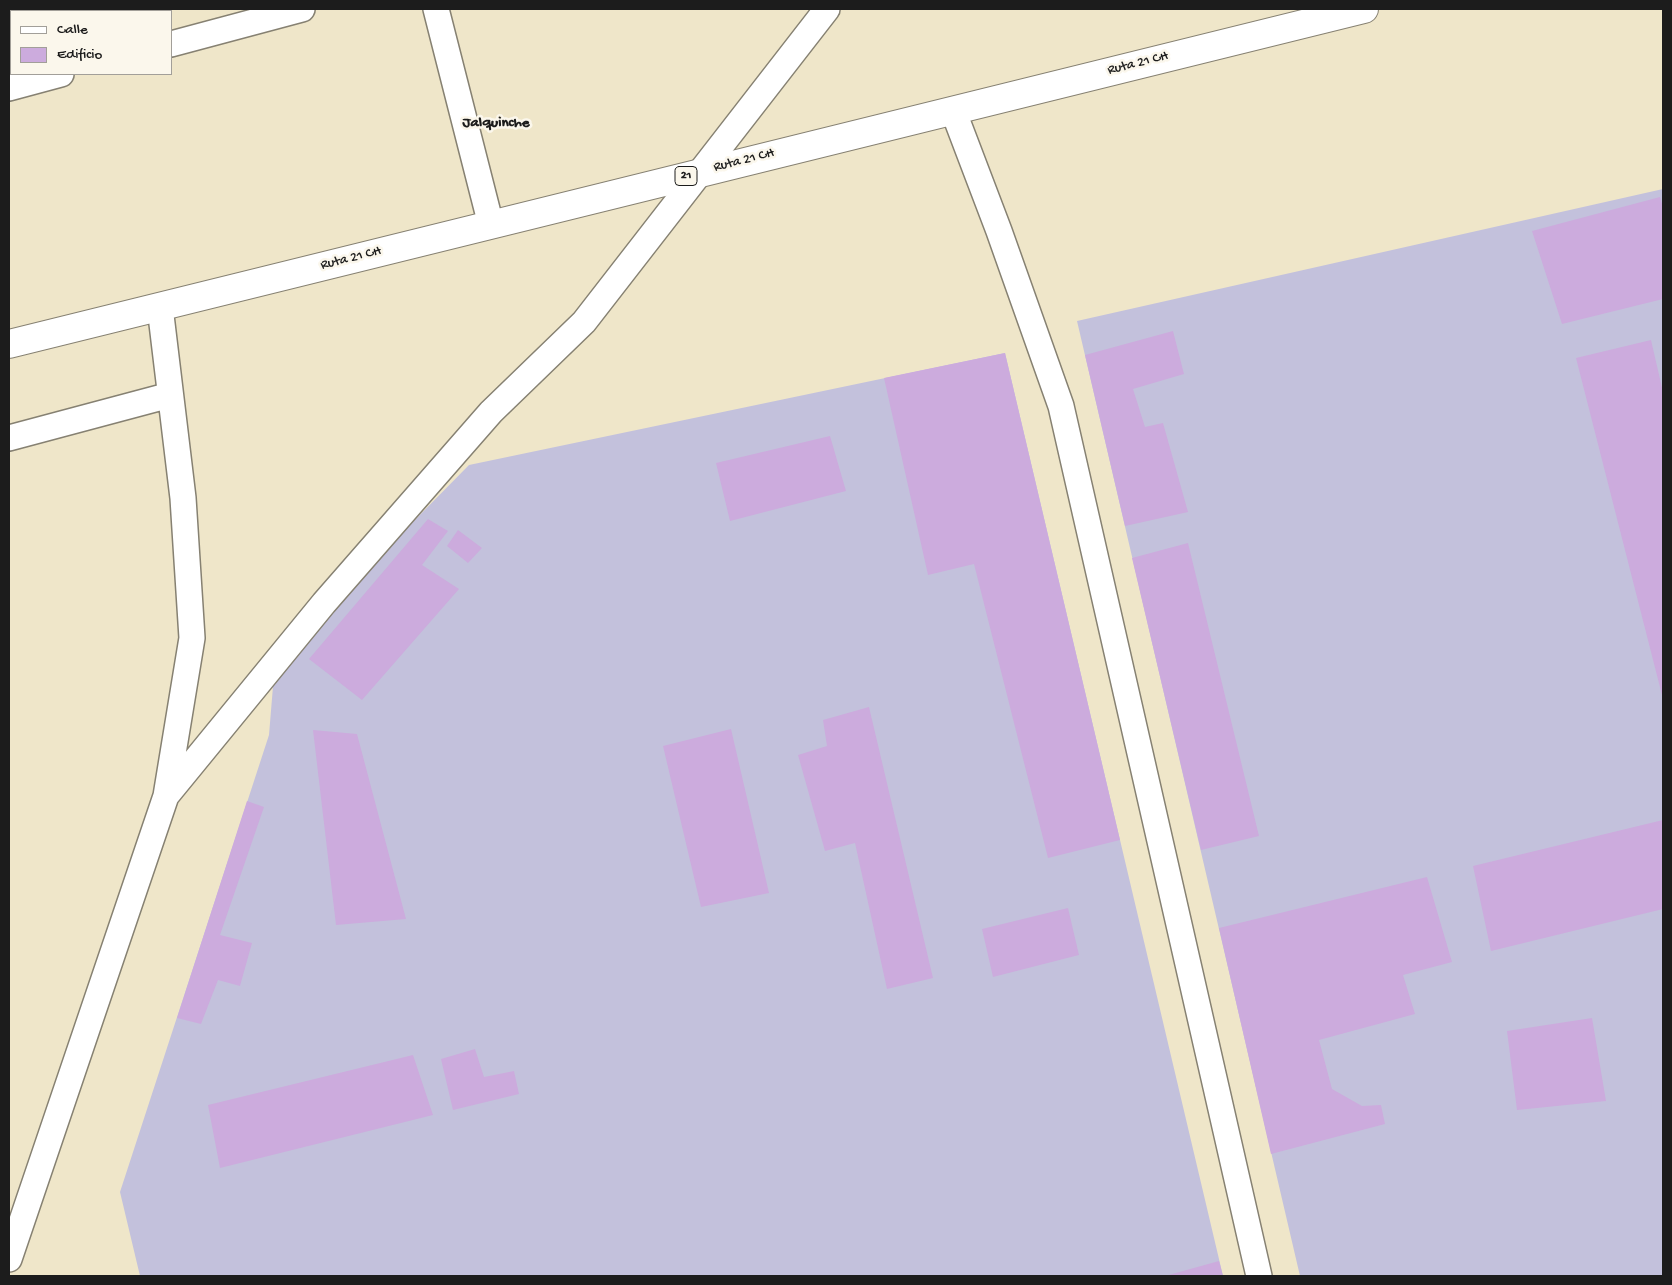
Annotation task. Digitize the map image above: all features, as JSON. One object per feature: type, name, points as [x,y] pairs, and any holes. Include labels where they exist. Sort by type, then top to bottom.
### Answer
[{"type":"highway","name":"Ruta 21 CH","points":[[9,344],[1364,9]]},
{"type":"street","points":[[172,44],[302,9]]},
{"type":"street","points":[[436,9],[492,225]]},
{"type":"street","points":[[166,796],[324,603],[491,412],[584,322],[827,9]]},
{"type":"street","points":[[9,88],[57,75]]},
{"type":"street","points":[[953,110],[999,231],[1061,406],[1259,1276]]},
{"type":"street","points":[[9,1259],[166,796],[192,638],[183,498],[160,307]]},
{"type":"street","points":[[9,438],[170,395]]},
{"type":"shaded area","points":[[9,9],[62,9],[10,10],[9,24]]},
{"type":"shaded area","points":[[1663,189],[1663,1276],[1300,1276],[1077,321]]},
{"type":"shaded area","points":[[1005,353],[1223,1276],[140,1276],[120,1192],[269,735],[275,662],[469,465]]},
{"type":"building","points":[[1660,197],[1663,207],[1663,299],[1562,324],[1532,231]]},
{"type":"building","points":[[1173,331],[1184,374],[1133,389],[1145,427],[1163,423],[1188,512],[1125,526],[1085,355]]},
{"type":"building","points":[[1651,340],[1663,392],[1663,699],[1576,358]]},
{"type":"building","points":[[1005,353],[1120,840],[1048,858],[974,564],[928,575],[884,378]]},
{"type":"building","points":[[830,436],[846,491],[730,521],[716,463]]},
{"type":"building","points":[[428,519],[448,531],[422,565],[459,589],[362,700],[309,659]]},
{"type":"building","points":[[458,530],[482,548],[468,563],[447,546]]},
{"type":"building","points":[[1188,543],[1259,836],[1201,850],[1132,558]]},
{"type":"building","points":[[869,707],[933,978],[887,989],[855,843],[825,851],[798,755],[827,746],[823,720]]},
{"type":"building","points":[[731,729],[769,893],[701,907],[663,746]]},
{"type":"building","points":[[313,730],[357,734],[406,919],[336,925]]},
{"type":"building","points":[[247,801],[264,807],[220,935],[252,943],[240,986],[218,980],[201,1024],[177,1018]]},
{"type":"building","points":[[1663,820],[1663,909],[1491,951],[1473,866]]},
{"type":"building","points":[[1427,877],[1452,962],[1403,975],[1415,1014],[1319,1040],[1332,1089],[1362,1106],[1381,1105],[1385,1124],[1271,1154],[1219,928]]},
{"type":"building","points":[[1068,908],[1079,955],[993,977],[982,929]]},
{"type":"building","points":[[1592,1018],[1606,1101],[1517,1110],[1507,1031]]},
{"type":"building","points":[[475,1049],[484,1077],[514,1071],[519,1094],[453,1110],[441,1059]]},
{"type":"building","points":[[413,1055],[433,1115],[220,1168],[208,1105]]},
{"type":"building","points":[[1219,1261],[1223,1276],[1165,1276]]},
{"type":"district","name":"Jalquinche","points":[[496,124]]}]
